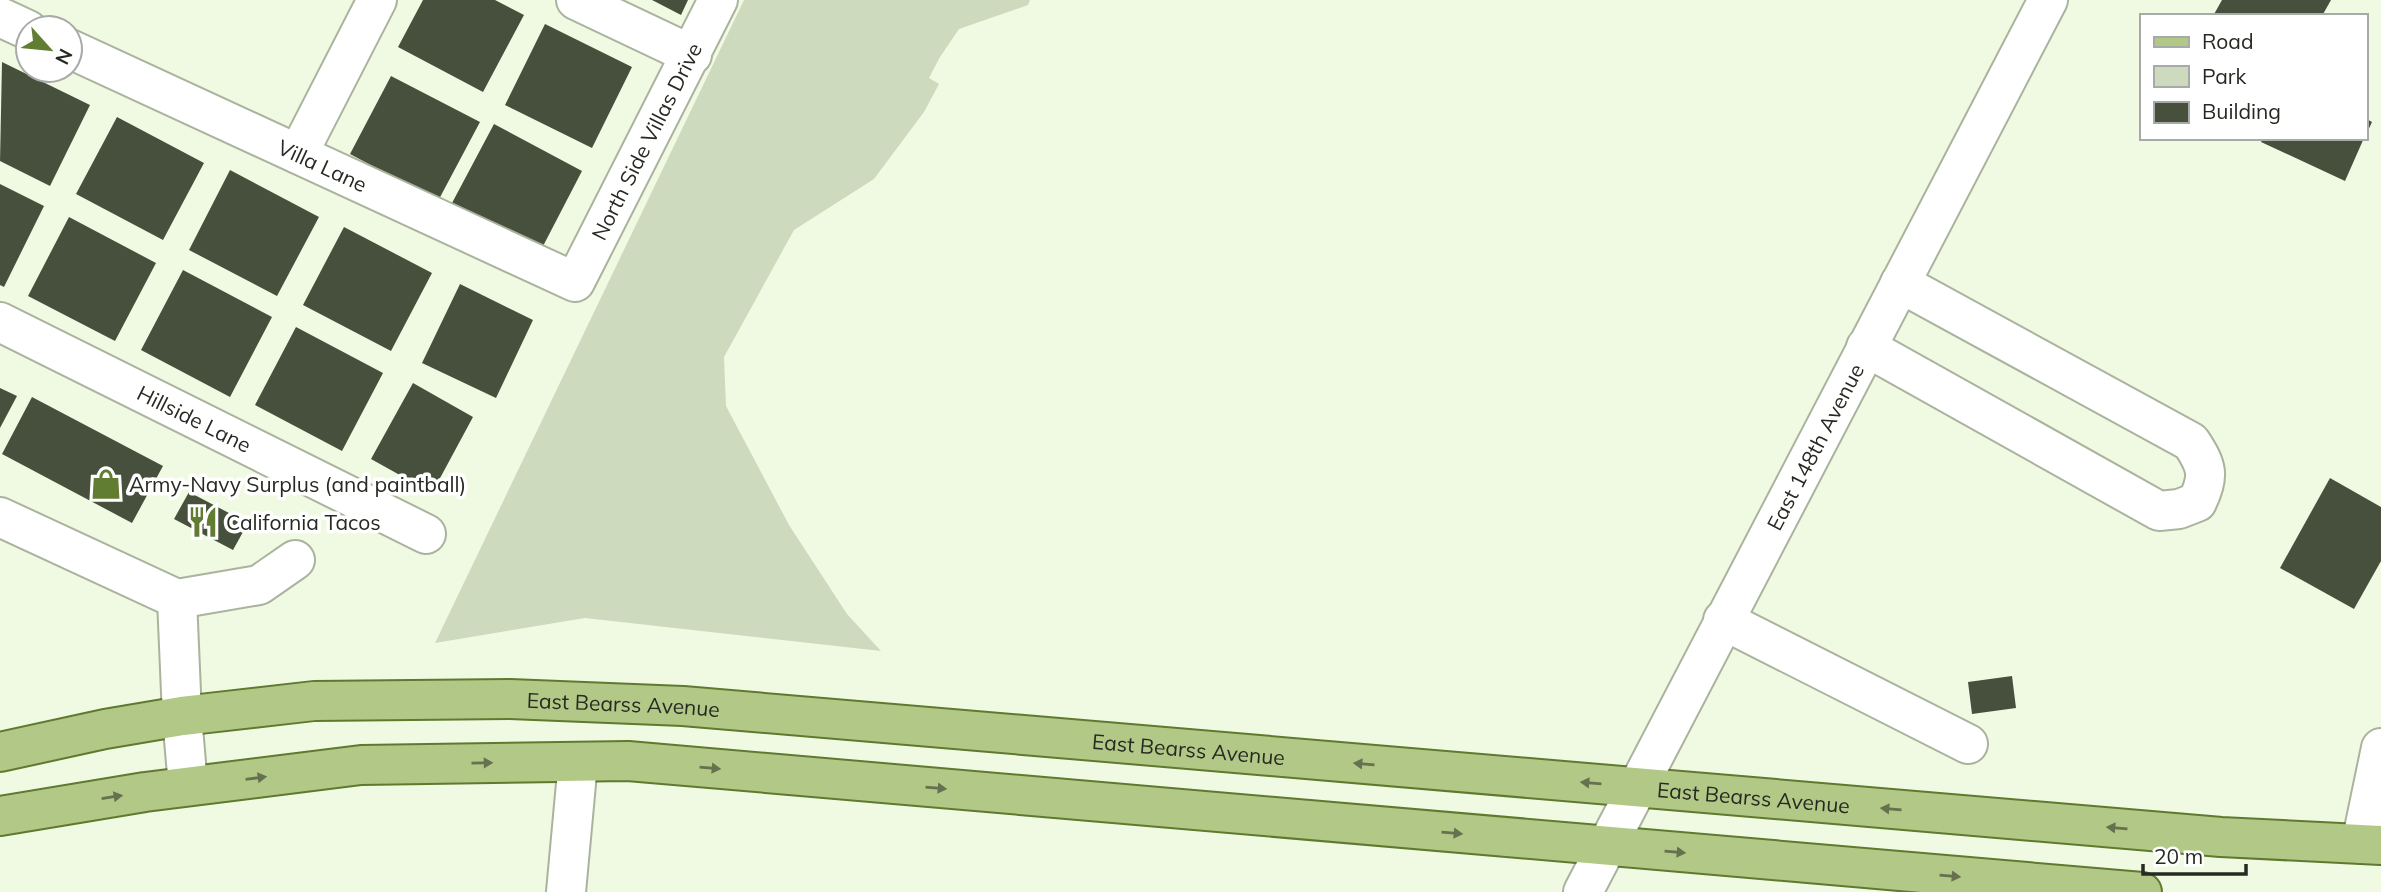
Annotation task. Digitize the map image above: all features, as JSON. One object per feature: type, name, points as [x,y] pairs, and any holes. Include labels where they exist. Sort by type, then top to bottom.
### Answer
[{"type":"main road","name":"East Bearss Avenue","points":[[0,752],[105,729],[182,716],[314,701],[385,698],[510,699],[670,706],[2207,836],[2371,844]]},
{"type":"main road","points":[[0,816],[188,786],[361,765],[628,761],[2142,892]]},
{"type":"street","points":[[298,154],[377,0]]},
{"type":"street","points":[[576,0],[692,55]]},
{"type":"street","name":"North Side Villas Drive","points":[[575,282],[718,0]]},
{"type":"street","name":"East 148th Avenue","points":[[1583,892],[2048,0]]},
{"type":"street","name":"Villa Lane","points":[[84,55],[575,282]]},
{"type":"street","points":[[1866,347],[2159,511],[2179,509],[2197,502],[2206,485],[2204,461],[2191,442],[1900,283]]},
{"type":"street","name":"Hillside Lane","points":[[0,322],[426,534]]},
{"type":"street","points":[[0,517],[177,599],[259,585],[295,560]]},
{"type":"street","points":[[177,599],[188,786]]},
{"type":"street","points":[[1723,620],[1968,744]]},
{"type":"street","points":[[2371,844],[2381,748]]},
{"type":"street","points":[[566,892],[579,762]]},
{"type":"green space","points":[[744,0],[1030,0],[1028,5],[959,29],[929,78],[939,84],[924,112],[874,179],[794,230],[724,357],[726,406],[789,525],[847,614],[881,651],[585,618],[435,643]]},
{"type":"building","points":[[423,0],[495,0],[524,15],[483,92],[398,47]]},
{"type":"building","points":[[652,0],[688,0],[681,15]]},
{"type":"building","points":[[2222,0],[2331,0],[2323,14],[2214,14]]},
{"type":"building","points":[[545,24],[632,67],[592,148],[505,105]]},
{"type":"building","points":[[2,62],[14,68],[14,84],[47,84],[90,105],[50,186],[0,161]]},
{"type":"building","points":[[391,76],[480,122],[438,201],[350,154]]},
{"type":"building","points":[[117,117],[204,163],[163,240],[76,194]]},
{"type":"building","points":[[2367,119],[2372,122],[2367,133]]},
{"type":"building","points":[[494,124],[582,171],[541,250],[452,203]]},
{"type":"building","points":[[2262,140],[2363,140],[2345,181],[2261,142]]},
{"type":"building","points":[[230,170],[319,217],[277,296],[189,250]]},
{"type":"building","points":[[0,184],[44,206],[4,287],[0,285]]},
{"type":"building","points":[[69,217],[156,263],[115,341],[28,296]]},
{"type":"building","points":[[344,227],[432,273],[391,351],[303,305]]},
{"type":"building","points":[[183,270],[272,317],[230,397],[141,350]]},
{"type":"building","points":[[460,284],[533,320],[496,398],[422,363]]},
{"type":"building","points":[[296,327],[383,373],[342,451],[255,405]]},
{"type":"building","points":[[413,383],[473,417],[432,493],[371,459]]},
{"type":"building","points":[[0,388],[17,396],[0,428]]},
{"type":"building","points":[[32,397],[163,466],[132,523],[2,454]]},
{"type":"building","points":[[2330,478],[2381,507],[2381,561],[2354,609],[2280,568]]},
{"type":"building","points":[[189,492],[248,523],[233,550],[174,519]]},
{"type":"building","points":[[2012,676],[2016,708],[1972,714],[1968,682]]},
{"type":"place","name":"Army-Navy Surplus (and paintball)","points":[[106,484]]},
{"type":"place","name":"California Tacos","points":[[203,522]]}]
